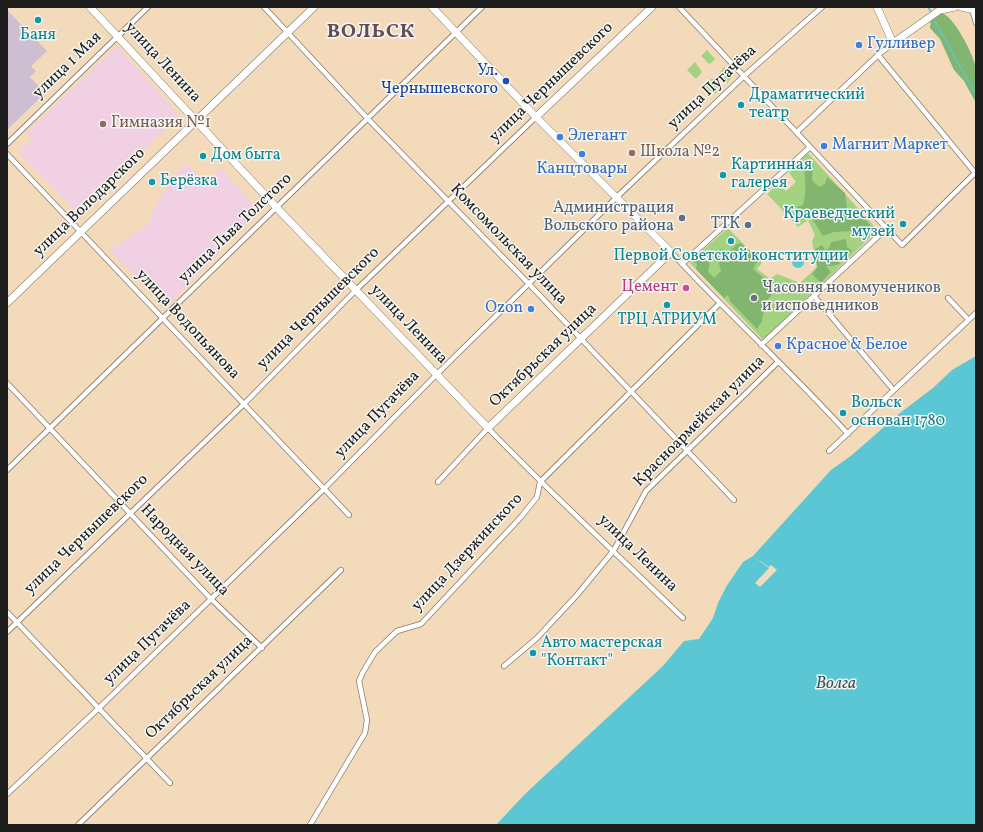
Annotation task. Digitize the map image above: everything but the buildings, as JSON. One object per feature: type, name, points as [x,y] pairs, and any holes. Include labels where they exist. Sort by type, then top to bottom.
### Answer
[{"type":"street","name":"улица Ленина","points":[[90,7],[277,208],[436,375],[540,482],[614,550],[683,618]]},
{"type":"street","name":"улица 1 Мая","points":[[7,144],[148,7]]},
{"type":"street","name":"Комсомольская улица","points":[[264,7],[368,119],[529,284],[734,500]]},
{"type":"street","name":"улица Володарского","points":[[7,303],[314,7]]},
{"type":"street","points":[[432,7],[536,117],[617,197],[761,345],[818,400],[848,434]]},
{"type":"street","name":"улица Льва Толстого","points":[[7,470],[482,7]]},
{"type":"street","name":"улица Чернышевского","points":[[7,632],[244,404],[356,290],[652,7]]},
{"type":"street","points":[[679,7],[797,132],[809,148],[902,245],[976,173],[878,55]]},
{"type":"street","name":"улица Пугачёва","points":[[7,794],[99,708],[324,489],[436,375],[617,197],[744,76],[822,7]]},
{"type":"street","points":[[877,7],[893,43]]},
{"type":"street","points":[[797,132],[878,55],[893,43],[940,10],[955,7]]},
{"type":"street","points":[[961,7],[974,10],[976,23]]},
{"type":"street","points":[[682,264],[809,148]]},
{"type":"street","name":"улица Водопьянова","points":[[7,154],[349,515]]},
{"type":"street","points":[[761,345],[886,229]]},
{"type":"street","name":"Октябрьская улица","points":[[438,482],[488,428],[581,340],[670,252]]},
{"type":"street","points":[[814,296],[891,387]]},
{"type":"street","points":[[948,298],[966,317]]},
{"type":"street","name":"улица Дзержинского","points":[[310,825],[365,733],[367,720],[359,681],[375,652],[397,631],[421,624],[538,497],[540,482],[720,303]]},
{"type":"street","points":[[829,451],[976,314]]},
{"type":"street","name":"Красноармейская улица","points":[[504,666],[537,638],[577,595],[614,550],[632,514],[646,491],[686,450],[778,362]]},
{"type":"street","name":"Народная улица","points":[[7,383],[211,599],[262,648]]},
{"type":"street","name":"Октябрьская улица","points":[[78,825],[262,648],[340,570]]},
{"type":"street","points":[[7,612],[170,783]]},
{"type":"shaded area","points":[[7,10],[47,51],[31,66],[36,71],[30,77],[45,93],[7,130]]},
{"type":"shaded area","name":"Гимназия №1","points":[[117,46],[179,116],[79,215],[18,152],[32,139],[26,133]]},
{"type":"shaded area","points":[[185,163],[207,182],[221,168],[259,211],[168,305],[109,251],[151,222],[153,208]]},
{"type":"green space","points":[[941,13],[946,15],[957,28],[972,55],[976,69],[976,103],[964,81],[954,70],[940,39],[930,28],[931,19]]},
{"type":"green space","points":[[707,50],[715,59],[709,64],[701,56]]},
{"type":"green space","points":[[695,62],[702,72],[696,79],[687,70]]},
{"type":"green space","points":[[724,67],[733,76],[727,83],[719,74]]},
{"type":"green space","points":[[711,79],[714,79],[722,87],[715,94],[704,86]]},
{"type":"green space","points":[[808,153],[875,227],[875,233],[763,340],[689,262],[728,228],[762,263],[757,269],[770,279],[777,274],[800,283],[817,267],[812,241],[815,235],[808,220],[798,227],[767,194],[778,184],[786,191],[796,182],[789,173]]},
{"type":"green space","points":[[806,162],[813,166],[812,180],[819,187],[825,184],[827,177],[845,193],[848,215],[860,213],[870,225],[871,230],[834,232],[823,236],[810,215],[798,215],[796,213],[797,207],[803,205],[804,200],[804,164]]},
{"type":"green space","points":[[846,239],[847,247],[852,251],[848,255],[842,253],[836,255],[840,264],[826,266],[831,272],[821,283],[812,274],[817,268],[815,249],[822,245],[825,250],[829,248],[831,242]]},
{"type":"green space","points":[[741,243],[754,256],[757,262],[753,269],[769,283],[771,291],[771,296],[765,302],[762,321],[757,329],[730,301],[728,295],[724,298],[696,269],[697,264],[692,261],[702,255],[710,263],[708,271],[714,278],[721,271],[716,253],[720,249],[729,252],[737,244]]},
{"type":"water","points":[[796,256],[800,256],[804,262],[800,268],[796,268],[792,264],[792,260]]},
{"type":"water","name":"Волга","points":[[976,356],[976,825],[496,825],[525,794],[663,666],[684,641],[699,639],[713,618],[726,587],[743,562],[753,556],[831,470],[852,455],[900,413],[933,388],[952,370]]},
{"type":"pier","points":[[753,556],[769,567],[771,565],[777,570],[760,587],[755,583],[769,568]]},
{"type":"waterway","points":[[928,7],[931,12]]},
{"type":"waterway","points":[[933,18],[976,95]]},
{"type":"place","name":"Баня","points":[[38,20]]},
{"type":"place","name":"Гулливер","points":[[859,45]]},
{"type":"place","name":"Ул. Чернышевского","points":[[506,81]]},
{"type":"place","name":"Драматический театр","points":[[741,105]]},
{"type":"place","name":"Гимназия №1","points":[[103,124]]},
{"type":"place","name":"Элегант","points":[[560,137]]},
{"type":"place","name":"Магнит Маркет","points":[[824,146]]},
{"type":"place","name":"Школа №2","points":[[632,153]]},
{"type":"place","name":"Канцтовары","points":[[582,154]]},
{"type":"place","name":"Дом быта","points":[[203,156]]},
{"type":"place","name":"Картинная галерея","points":[[723,175]]},
{"type":"place","name":"Берёзка","points":[[152,182]]},
{"type":"place","name":"Администрация Вольского района","points":[[682,218]]},
{"type":"place","name":"Краеведческий музей","points":[[903,224]]},
{"type":"place","name":"ТТК","points":[[748,225]]},
{"type":"place","name":"Первой Советской конституции","points":[[731,241]]},
{"type":"place","name":"Цемент","points":[[686,288]]},
{"type":"place","name":"Часовня новомучеников и исповедников","points":[[754,298]]},
{"type":"place","name":"ТРЦ АТРИУМ","points":[[667,305]]},
{"type":"place","name":"Ozon","points":[[531,309]]},
{"type":"place","name":"Красное & Белое","points":[[778,346]]},
{"type":"place","name":"Вольск основан 1780","points":[[843,413]]},
{"type":"place","name":"Авто мастерская \"Контакт\"","points":[[533,653]]},
{"type":"district","name":"ВОЛЬСК","points":[[371,33]]}]
